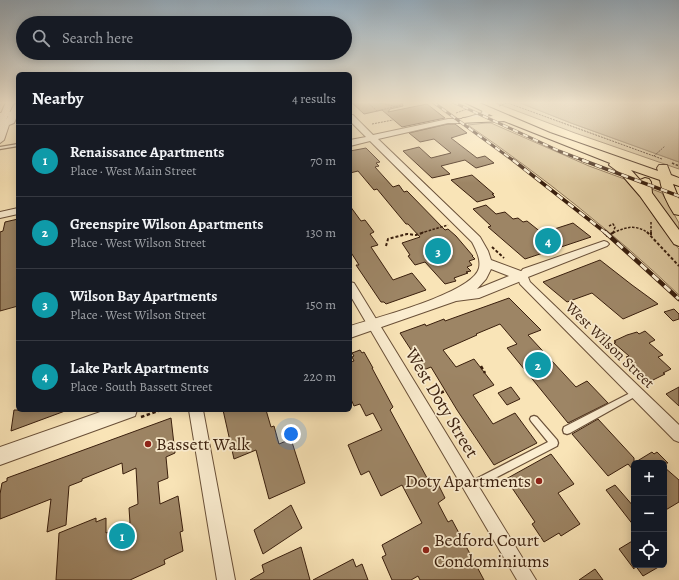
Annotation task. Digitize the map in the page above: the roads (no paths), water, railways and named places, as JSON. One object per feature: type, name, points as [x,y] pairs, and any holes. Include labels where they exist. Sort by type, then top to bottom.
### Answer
[{"type":"main road","points":[[529,129],[552,142],[620,168],[629,175],[645,193],[679,241]]},
{"type":"main road","points":[[531,129],[661,173],[679,174]]},
{"type":"main road","points":[[552,129],[661,173],[679,182]]},
{"type":"main road","points":[[645,193],[646,181],[661,173]]},
{"type":"main road","points":[[661,173],[672,201],[679,211]]},
{"type":"street","points":[[0,140],[3,129]]},
{"type":"street","points":[[362,129],[476,240],[482,249],[486,263],[483,274],[476,283],[451,298]]},
{"type":"street","points":[[374,129],[382,131],[407,130]]},
{"type":"street","points":[[352,143],[411,129]]},
{"type":"street","points":[[393,158],[389,151],[388,144],[390,138],[396,132]]},
{"type":"street","points":[[0,215],[16,211]]},
{"type":"street","points":[[352,331],[451,298],[474,295],[522,276],[527,272],[604,244]]},
{"type":"street","points":[[486,263],[522,276]]},
{"type":"street","name":"West Wilson Street","points":[[522,276],[528,287],[679,435]]},
{"type":"street","name":"West Doty Street","points":[[352,289],[527,580]]},
{"type":"street","points":[[0,456],[123,412]]},
{"type":"street","points":[[196,412],[226,580]]},
{"type":"lane","points":[[0,148],[16,145]]},
{"type":"lane","points":[[567,430],[636,393]]},
{"type":"lane","points":[[470,487],[554,443],[534,419]]},
{"type":"railway","points":[[470,129],[514,161]]},
{"type":"railway","points":[[512,129],[585,161]]},
{"type":"railway","points":[[513,160],[606,233]]},
{"type":"railway","points":[[582,160],[679,196]]},
{"type":"railway","points":[[605,232],[679,299]]},
{"type":"place","name":"Lake Park Apartments","points":[[548,241]]},
{"type":"place","name":"Wilson Bay Apartments","points":[[438,251]]},
{"type":"place","name":"Greenspire Wilson Apartments","points":[[538,365]]},
{"type":"place","name":"Bassett Walk","points":[[148,444]]},
{"type":"place","name":"Doty Apartments","points":[[539,481]]},
{"type":"place","name":"Renaissance Apartments","points":[[122,536]]},
{"type":"place","name":"Bedford Court Condominiums","points":[[426,550]]}]
